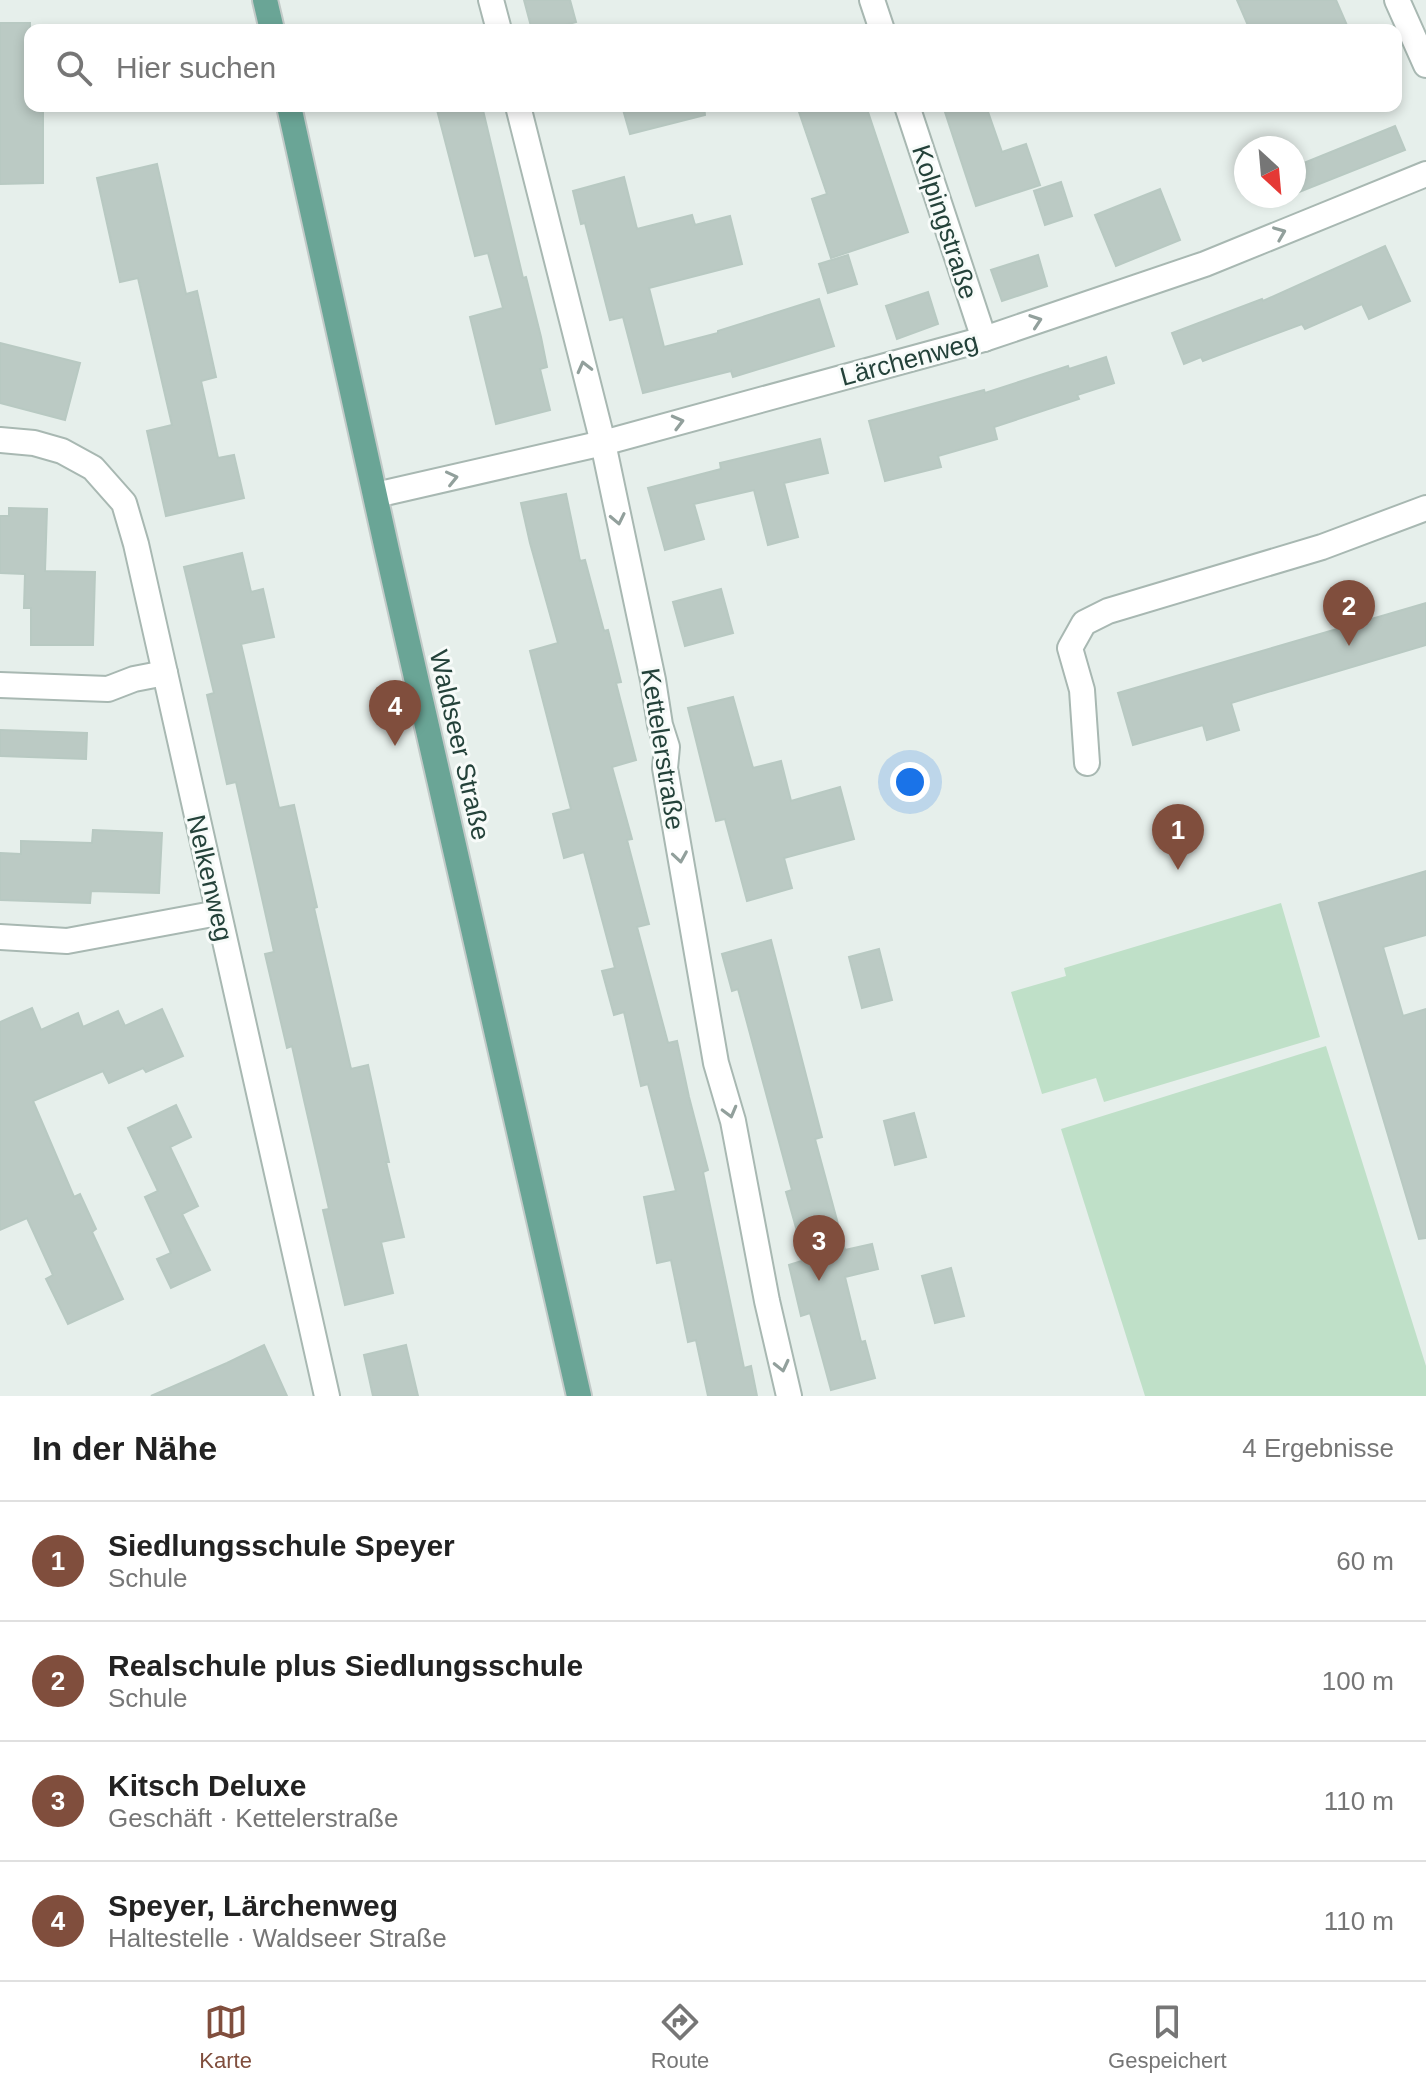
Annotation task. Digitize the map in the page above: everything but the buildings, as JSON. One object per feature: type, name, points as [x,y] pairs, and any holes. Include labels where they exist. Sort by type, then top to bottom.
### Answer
[{"type":"main road","points":[[265,0],[271,24]]},
{"type":"main road","name":"Waldseer Straße","points":[[290,112],[579,1396]]},
{"type":"street","points":[[491,0],[497,24]]},
{"type":"street","points":[[872,0],[880,24]]},
{"type":"street","points":[[1397,0],[1426,65]]},
{"type":"street","name":"Kettelerstraße","points":[[520,112],[603,443],[653,680],[667,747],[665,768],[716,1063],[733,1121],[767,1301],[789,1396]]},
{"type":"street","name":"Kolpingstraße","points":[[909,112],[984,339]]},
{"type":"street","name":"Lärchenweg","points":[[376,495],[603,443],[984,339],[1205,264],[1426,174]]},
{"type":"street","name":"Nelkenweg","points":[[0,440],[34,443],[62,451],[93,468],[124,503],[136,544],[327,1396]]},
{"type":"street","points":[[1087,763],[1082,690],[1070,648],[1084,623],[1108,611],[1322,547],[1426,508]]},
{"type":"street","points":[[0,685],[108,689],[134,679],[165,673]]},
{"type":"street","points":[[0,937],[67,941],[218,913]]},
{"type":"green space","points":[[1281,903],[1320,1037],[1104,1102],[1096,1078],[1042,1094],[1011,992],[1066,976],[1064,968]]},
{"type":"green space","points":[[1326,1046],[1426,1366],[1426,1396],[1145,1396],[1061,1129]]},
{"type":"place","name":"Realschule plus Siedlungsschule","points":[[1349,646]]},
{"type":"place","name":"Speyer, Lärchenweg","points":[[395,746]]},
{"type":"place","name":"Siedlungsschule Speyer","points":[[1178,870]]},
{"type":"place","name":"Kitsch Deluxe","points":[[819,1281]]}]
